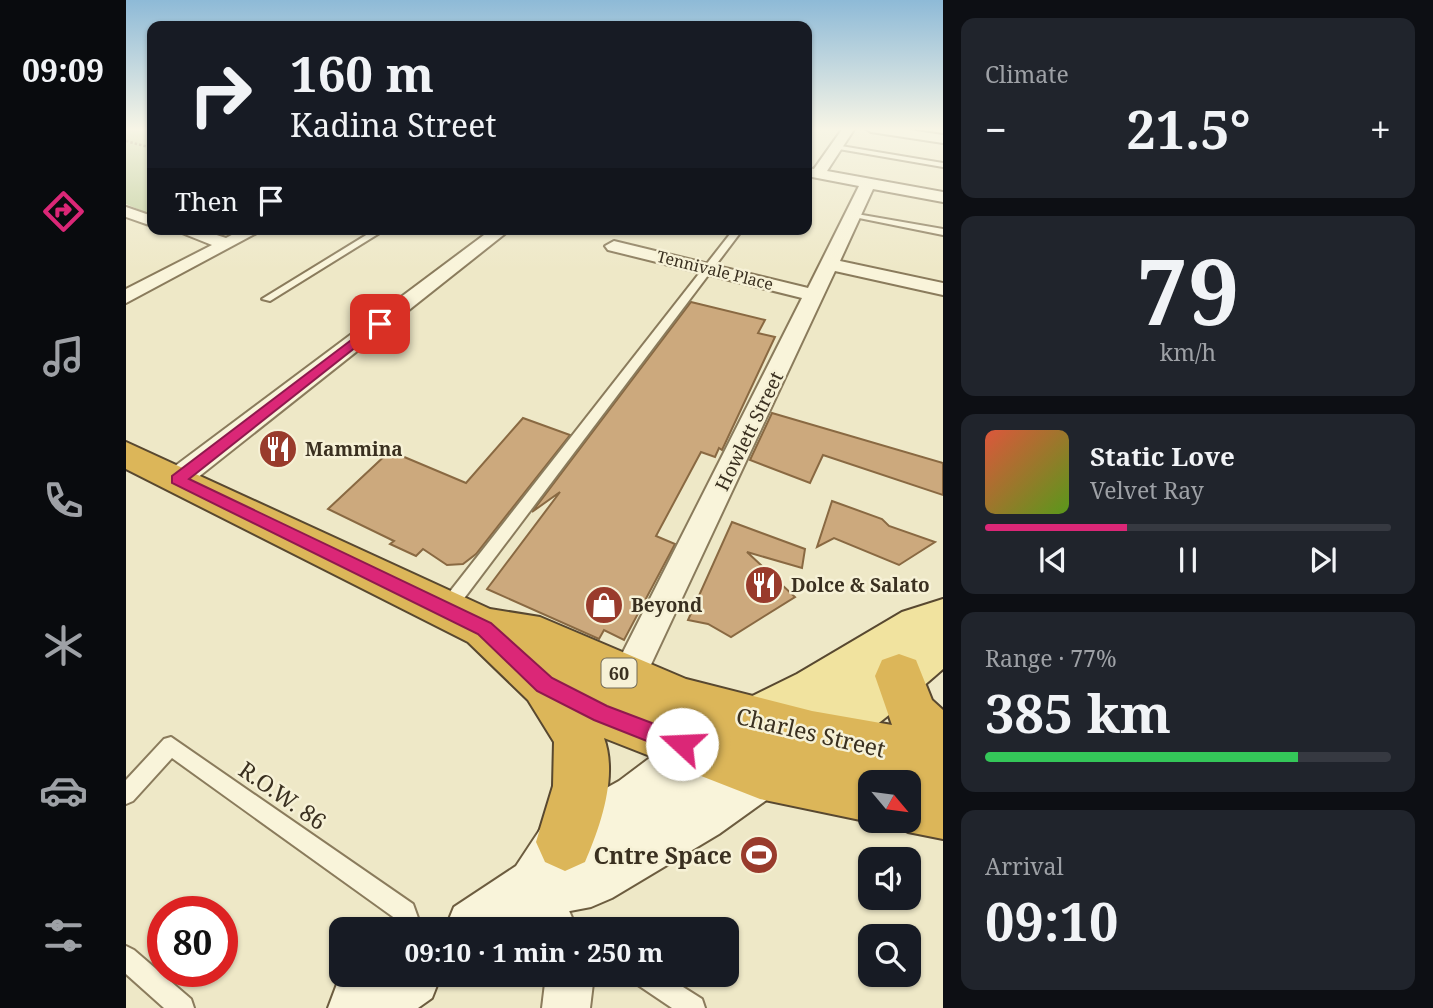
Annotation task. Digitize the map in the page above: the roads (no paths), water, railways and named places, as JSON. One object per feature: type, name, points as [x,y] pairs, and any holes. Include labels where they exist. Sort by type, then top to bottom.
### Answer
[{"type":"highway","name":"Charles Street","points":[[126,454],[465,619],[540,637],[682,701],[757,746],[858,790]]},
{"type":"highway","name":"Charles Street","points":[[465,619],[545,684],[601,713],[702,751],[757,746]]},
{"type":"highway","points":[[899,676],[913,716],[943,746]]},
{"type":"highway","points":[[545,684],[576,730],[582,753],[578,792],[552,886]]},
{"type":"highway","name":"Charles Street","points":[[812,736],[943,760]]},
{"type":"highway","points":[[921,807],[943,811]]},
{"type":"main road","points":[[552,886],[591,877],[699,814],[757,746],[814,690],[918,626],[943,618]]},
{"type":"main road","points":[[757,746],[812,736],[862,708],[943,640]]},
{"type":"main road","points":[[497,917],[552,886],[638,800],[702,751]]},
{"type":"main road","points":[[361,1008],[392,987]]},
{"type":"street","points":[[822,175],[943,197]]},
{"type":"street","name":"Howlett Street","points":[[628,677],[816,296],[868,184]]},
{"type":"street","points":[[126,212],[147,219]]},
{"type":"street","points":[[199,235],[227,244]]},
{"type":"street","points":[[126,297],[244,235]]},
{"type":"street","points":[[177,480],[495,235]]},
{"type":"street","name":"Tennivale Place","points":[[614,246],[816,296]]},
{"type":"street","points":[[830,264],[943,289]]},
{"type":"street","points":[[566,1008],[568,987]]},
{"type":"lane","points":[[854,215],[943,232]]},
{"type":"lane","points":[[267,299],[372,235]]},
{"type":"lane","points":[[465,619],[708,268],[734,235]]},
{"type":"lane","name":"R.O.W. 86","points":[[126,794],[171,746],[405,912],[407,917]]},
{"type":"lane","points":[[126,958],[182,1008]]},
{"type":"lane","points":[[661,987],[693,1008]]},
{"type":"place","name":"Mammina","points":[[278,449]]},
{"type":"place","name":"Dolce & Salato","points":[[764,585]]},
{"type":"place","name":"Beyond","points":[[604,605]]},
{"type":"place","name":"Cntre Space","points":[[759,855]]}]
